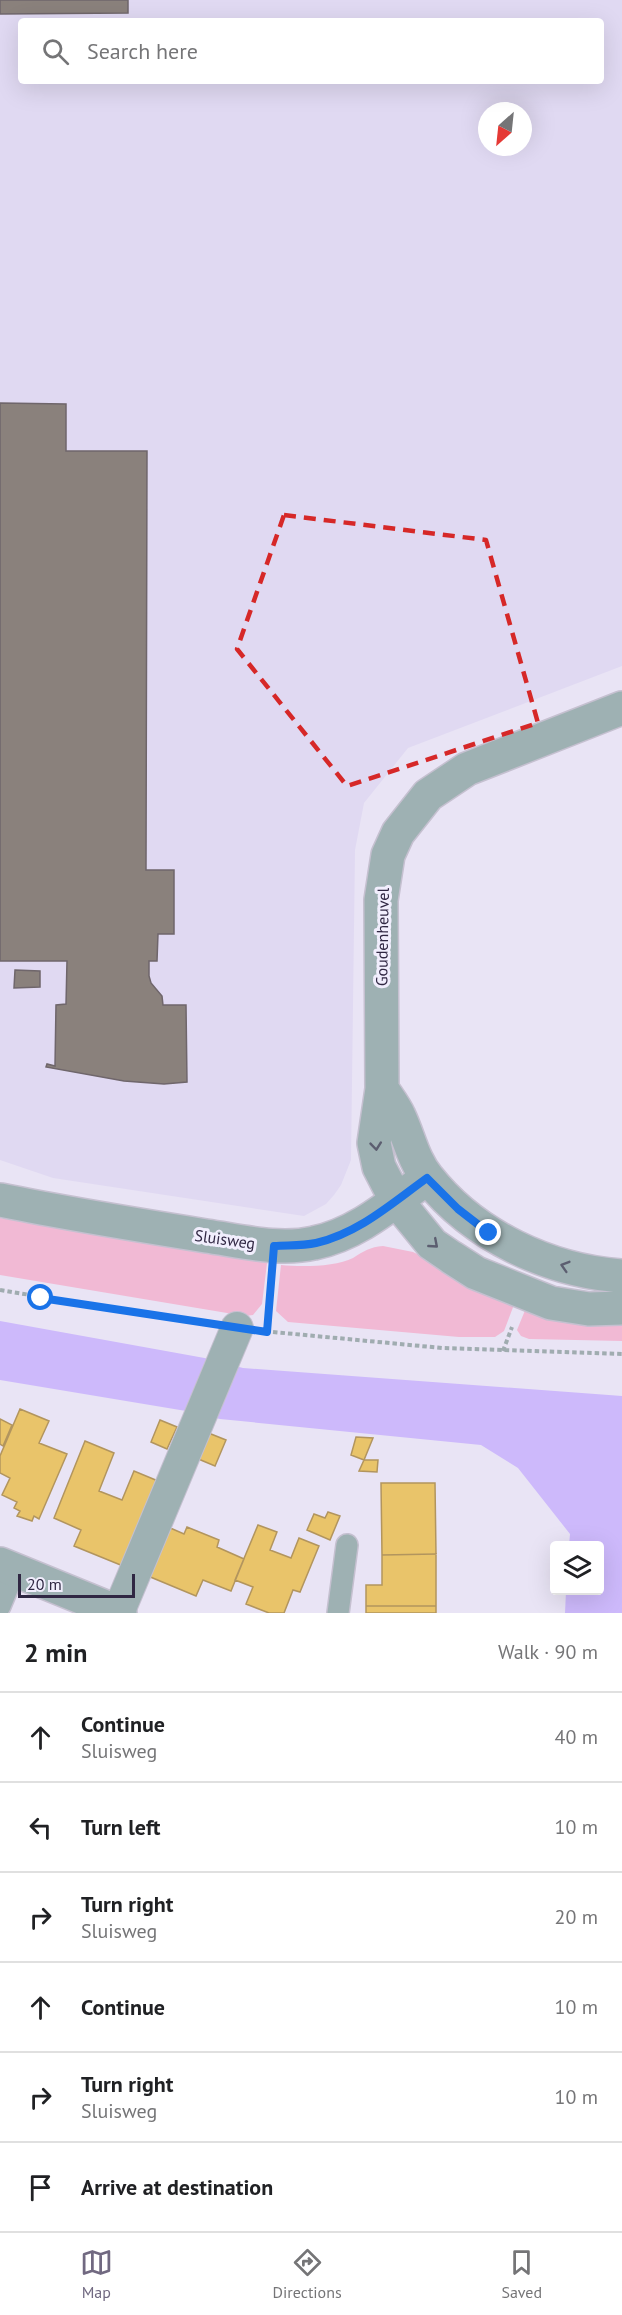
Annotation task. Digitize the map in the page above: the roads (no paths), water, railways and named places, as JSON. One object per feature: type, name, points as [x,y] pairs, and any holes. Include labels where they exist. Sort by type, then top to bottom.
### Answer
[{"type":"street","name":"Goudenheuvel","points":[[396,1200],[379,1167],[374,1143],[382,1089],[381,900],[388,855],[398,832],[428,795],[467,769],[622,708]]},
{"type":"street","points":[[382,1089],[399,1117],[411,1150],[427,1178],[458,1209],[489,1233],[537,1257],[569,1268],[622,1276]]},
{"type":"street","name":"Sluisweg","points":[[0,1200],[99,1219],[274,1246],[315,1243],[343,1234],[384,1211],[427,1178]]},
{"type":"street","points":[[396,1200],[432,1244],[476,1273],[551,1303],[589,1309],[622,1308]]},
{"type":"street","points":[[7,1567],[119,1613],[192,1432],[252,1330]]},
{"type":"lane","points":[[338,1613],[347,1545]]},
{"type":"lane","points":[[0,1606],[7,1567]]}]
